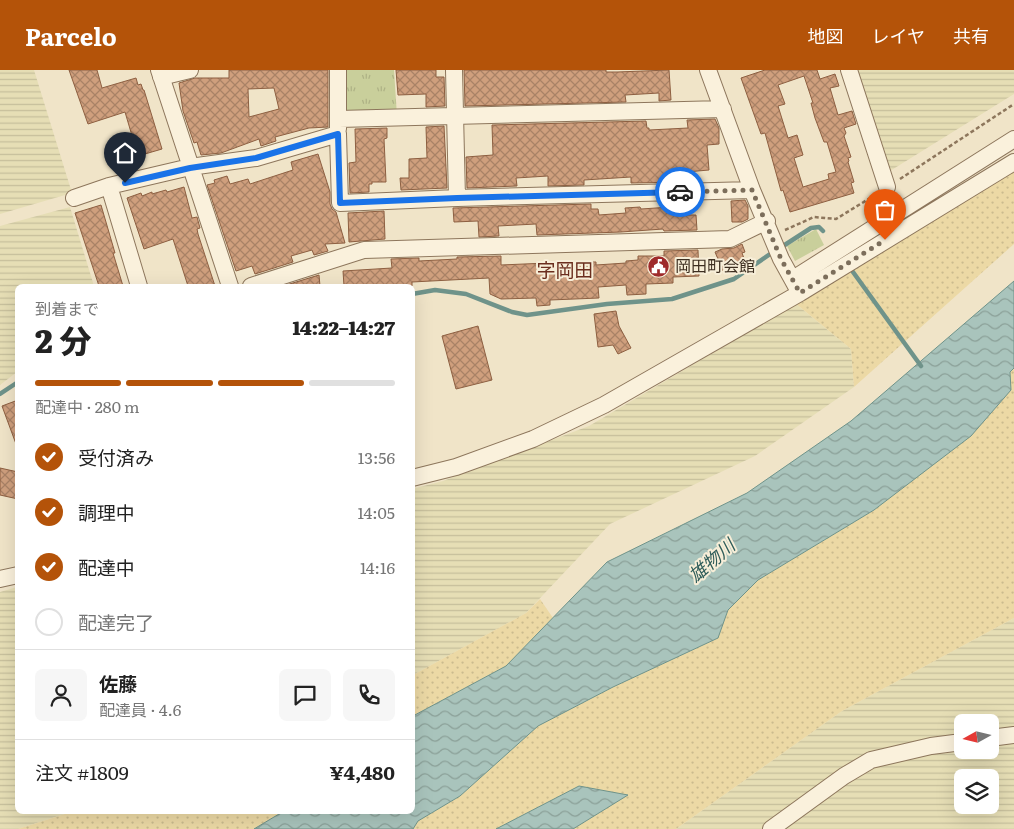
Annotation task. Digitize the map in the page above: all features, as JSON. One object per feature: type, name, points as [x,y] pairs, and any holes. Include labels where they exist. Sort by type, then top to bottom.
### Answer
[{"type":"street","points":[[190,70],[160,74],[229,284]]},
{"type":"street","points":[[338,70],[340,203],[752,190]]},
{"type":"street","points":[[454,70],[457,198]]},
{"type":"street","points":[[708,70],[752,190],[781,259],[796,286]]},
{"type":"street","points":[[849,70],[887,188]]},
{"type":"street","points":[[74,198],[109,186],[190,168],[256,158],[338,126],[456,115],[722,108]]},
{"type":"street","points":[[796,286],[1014,139]]},
{"type":"street","points":[[415,477],[456,467],[533,439],[604,404],[796,286],[1014,162]]},
{"type":"street","points":[[109,186],[138,284]]},
{"type":"street","points":[[257,284],[364,250],[730,239],[767,222]]},
{"type":"street","points":[[0,579],[15,576]]},
{"type":"street","points":[[999,737],[1014,735]]},
{"type":"street","points":[[771,829],[844,776],[871,760],[931,746],[954,743]]},
{"type":"shaded area","points":[[0,70],[34,70],[72,193],[0,214]]},
{"type":"shaded area","points":[[857,70],[1014,70],[1014,94],[890,171]]},
{"type":"shaded area","points":[[70,207],[93,284],[15,284],[15,374],[0,385],[0,226]]},
{"type":"shaded area","points":[[796,304],[851,349],[854,387],[755,456],[610,524],[526,613],[415,674],[415,488],[443,481],[589,426]]},
{"type":"shaded area","points":[[15,588],[15,814],[65,814],[18,829],[0,829],[0,592]]},
{"type":"shaded area","points":[[1014,618],[1014,829],[676,829],[842,711]]},
{"type":"sand","points":[[1014,167],[1014,244],[854,387],[851,349],[795,303]]},
{"type":"sand","points":[[1014,368],[1014,618],[842,711],[676,829],[573,829],[624,797],[580,786],[496,829],[413,829],[418,821],[460,796],[538,726],[613,687],[718,638],[728,610],[758,580],[874,510]]},
{"type":"sand","points":[[540,599],[553,618],[506,666],[415,715],[415,674],[526,613]]},
{"type":"sand","points":[[65,814],[279,814],[254,829],[18,829]]},
{"type":"green space","points":[[338,70],[394,70],[397,116],[339,119]]},
{"type":"green space","points":[[816,229],[824,245],[795,261],[787,246]]},
{"type":"water","name":"雄物川","points":[[1014,281],[1014,368],[1010,372],[1011,390],[971,436],[874,510],[758,580],[728,610],[718,638],[613,687],[538,726],[460,796],[418,821],[413,829],[254,829],[279,814],[415,814],[415,715],[506,666],[607,562],[747,493],[851,421]]},
{"type":"water","points":[[579,786],[628,795],[573,829],[496,829]]},
{"type":"building","points":[[69,70],[97,70],[102,88],[136,78],[138,85],[141,84],[144,90],[162,149],[138,156],[125,112],[88,124]]},
{"type":"building","points":[[229,70],[328,70],[328,127],[309,128],[275,137],[276,141],[261,146],[259,139],[221,153],[201,155],[197,142],[194,143],[183,111],[179,83],[195,78],[229,78]],"holes":[[[274,88],[279,109],[249,117],[248,89]]]},
{"type":"building","points":[[396,70],[436,70],[436,77],[444,77],[445,106],[426,107],[426,94],[398,95]]},
{"type":"building","points":[[464,70],[606,70],[606,72],[617,72],[669,70],[671,100],[659,101],[659,93],[625,95],[626,102],[465,106]]},
{"type":"building","points":[[765,70],[817,70],[820,79],[835,74],[839,86],[830,88],[838,115],[852,111],[856,124],[844,128],[846,133],[844,136],[851,157],[848,158],[848,162],[854,182],[851,183],[854,193],[790,212],[783,190],[781,191],[765,133],[761,134],[741,78]],"holes":[[[804,76],[813,103],[811,103],[815,118],[824,142],[827,142],[836,172],[828,174],[829,179],[803,187],[794,158],[803,155],[797,135],[788,138],[778,106],[785,104],[778,85]]]},
{"type":"building","points":[[715,119],[719,128],[719,144],[707,145],[709,170],[686,172],[686,182],[631,183],[631,177],[584,180],[584,185],[548,186],[548,176],[516,178],[517,186],[467,188],[466,157],[493,155],[492,125],[646,121],[649,130],[688,128],[687,120]]},
{"type":"building","points":[[444,126],[447,188],[401,190],[400,178],[409,178],[409,159],[427,158],[426,127]]},
{"type":"building","points":[[387,128],[387,138],[384,139],[386,182],[372,182],[372,184],[369,184],[369,192],[350,193],[349,163],[356,162],[355,129]]},
{"type":"building","points":[[318,154],[330,192],[330,204],[336,212],[345,243],[325,244],[328,251],[314,255],[312,250],[291,256],[293,262],[255,274],[252,266],[236,271],[207,185],[215,183],[214,180],[227,176],[230,184],[248,179],[250,184],[293,170],[291,162]]},
{"type":"building","points":[[184,187],[192,218],[197,217],[200,228],[197,229],[198,234],[214,284],[187,284],[173,239],[144,249],[127,198],[141,193],[142,196],[152,192],[152,194],[166,190],[167,192]]},
{"type":"building","points":[[745,200],[748,206],[748,219],[742,222],[732,222],[731,201]]},
{"type":"building","points":[[591,204],[591,209],[598,209],[599,215],[626,213],[625,208],[671,207],[671,210],[687,209],[687,215],[696,215],[697,230],[664,231],[663,229],[537,235],[536,224],[498,226],[499,236],[479,237],[478,221],[454,222],[453,208]]},
{"type":"building","points":[[101,205],[122,284],[98,284],[75,213]]},
{"type":"building","points":[[384,211],[385,239],[349,242],[348,213]]},
{"type":"building","points":[[742,244],[745,252],[742,253],[745,261],[723,271],[715,252],[734,248]]},
{"type":"building","points":[[698,250],[699,276],[673,277],[673,283],[646,284],[646,294],[627,295],[626,285],[598,287],[599,298],[550,300],[550,305],[537,306],[536,298],[501,299],[490,294],[489,278],[412,282],[412,284],[344,284],[343,271],[392,268],[391,259],[419,258],[419,261],[457,259],[457,257],[501,256],[501,265],[547,263],[548,271],[579,269],[579,262],[596,262],[596,265],[626,263],[626,261],[638,260],[638,256],[664,256],[664,251]]},
{"type":"building","points":[[319,275],[320,284],[290,284]]},
{"type":"building","points":[[616,311],[619,326],[631,348],[618,354],[613,345],[598,347],[594,314]]},
{"type":"building","points":[[478,326],[492,380],[456,389],[442,336]]},
{"type":"building","points":[[15,401],[15,441],[2,406]]},
{"type":"building","points":[[0,468],[15,471],[15,498],[0,495]]},
{"type":"waterway","points":[[780,248],[811,228],[819,227],[823,231]]},
{"type":"waterway","points":[[415,293],[435,290],[466,294],[512,312],[527,315],[607,304],[672,299],[734,279],[773,252]]},
{"type":"waterway","points":[[853,272],[921,366]]},
{"type":"waterway","points":[[0,394],[15,384]]},
{"type":"way so far","points":[[680,192],[752,190],[781,259],[800,293],[885,240]]},
{"type":"place","name":"岡田町会館","points":[[659,266]]},
{"type":"district","name":"字岡田","points":[[565,270]]},
{"type":"route","points":[[125,183],[190,168],[256,158],[338,134],[340,203],[680,192]]}]
